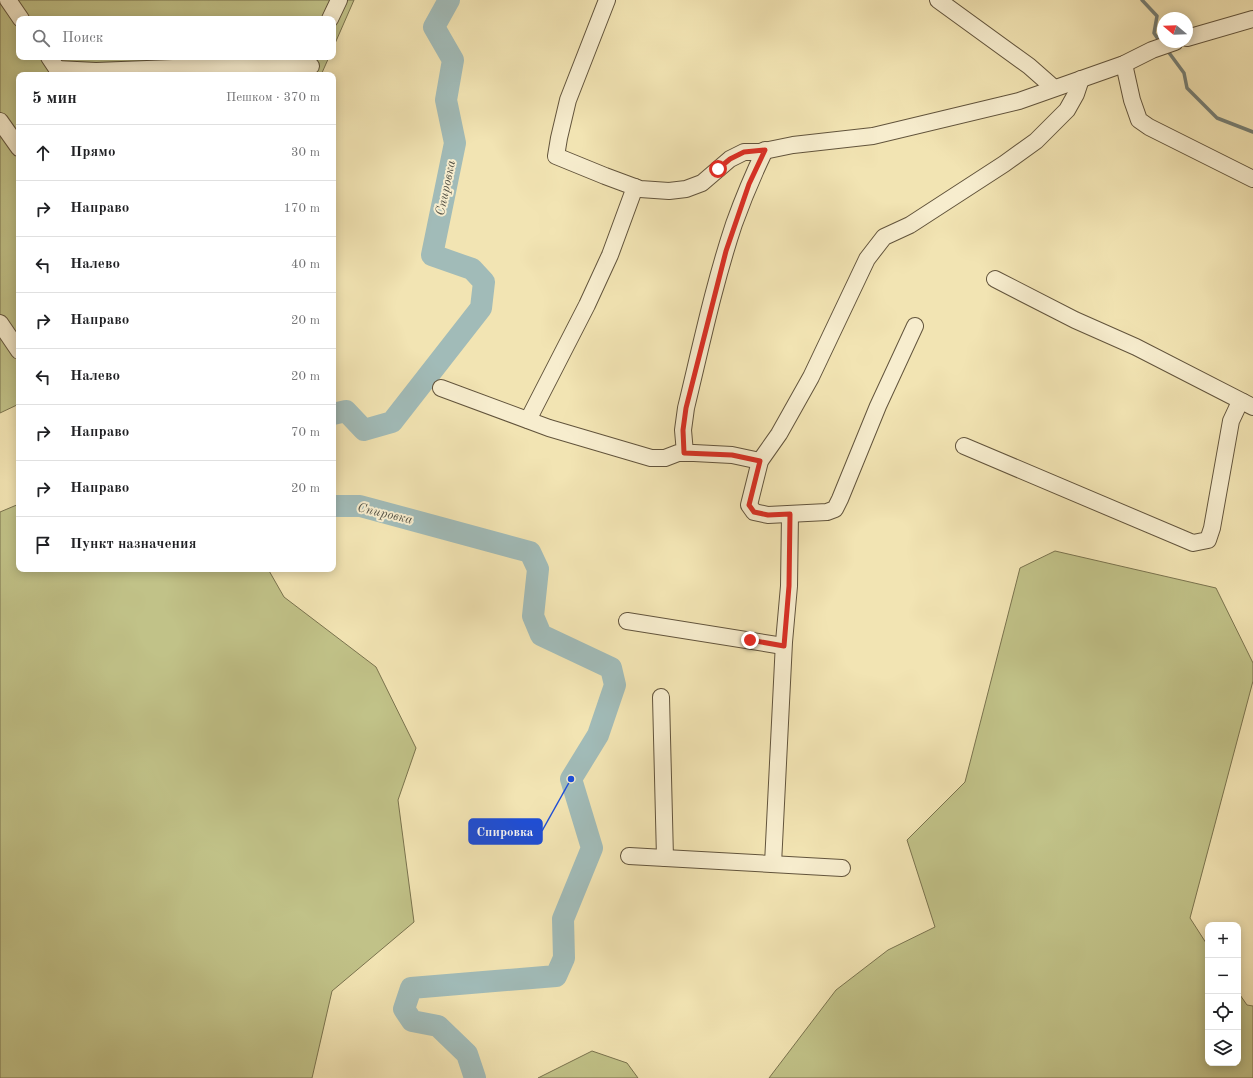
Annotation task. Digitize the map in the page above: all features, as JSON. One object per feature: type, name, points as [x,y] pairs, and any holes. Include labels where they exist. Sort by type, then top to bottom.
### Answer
[{"type":"street","points":[[8,0],[19,16]]},
{"type":"street","points":[[331,16],[339,0]]},
{"type":"street","points":[[607,0],[568,100],[556,156],[635,187],[669,191],[686,189],[702,183],[730,159],[744,152],[873,136],[1018,101],[1124,64],[1158,48]]},
{"type":"street","points":[[938,0],[1029,66],[1054,88]]},
{"type":"street","points":[[1193,36],[1253,19]]},
{"type":"street","points":[[56,67],[96,72],[275,64],[311,66]]},
{"type":"street","points":[[1124,64],[1132,100],[1139,120],[1253,179]]},
{"type":"street","points":[[915,326],[878,406],[835,509],[827,512],[768,515],[754,512],[749,505],[760,461],[779,434],[811,377],[866,260],[884,237],[910,225],[1004,164],[1036,141],[1055,124],[1067,110],[1076,94],[1081,79]]},
{"type":"street","points":[[0,121],[16,144]]},
{"type":"street","points":[[684,453],[683,430],[686,408],[724,258],[734,224],[749,184],[765,150]]},
{"type":"street","points":[[528,420],[587,305],[610,255],[635,187]]},
{"type":"street","points":[[995,278],[1075,320],[1136,347],[1248,405]]},
{"type":"street","points":[[0,323],[16,347]]},
{"type":"street","points":[[441,388],[528,420],[651,458],[664,458],[678,453],[684,453],[732,455],[760,461]]},
{"type":"street","points":[[964,446],[1193,543],[1208,540],[1212,528],[1231,421],[1238,406],[1248,405]]},
{"type":"street","points":[[773,864],[784,646],[789,586],[790,514]]},
{"type":"street","points":[[627,621],[784,646]]},
{"type":"street","points":[[661,697],[665,858]]},
{"type":"street","points":[[630,856],[842,868]]},
{"type":"green space","points":[[0,0],[354,0],[336,41],[336,16],[16,16],[16,60],[328,60],[322,72],[16,72],[16,405],[0,413]]},
{"type":"green space","points":[[16,505],[16,572],[270,572],[284,597],[376,667],[416,748],[398,800],[414,922],[332,991],[312,1078],[0,1078],[0,512]]},
{"type":"green space","points":[[1055,551],[1216,588],[1253,663],[1253,681],[1190,918],[1205,941],[1205,1066],[1241,1066],[1241,996],[1247,1005],[1253,1006],[1253,1078],[769,1078],[836,990],[888,950],[935,927],[907,840],[965,782],[1020,568]]},
{"type":"green space","points":[[592,1051],[627,1063],[638,1078],[538,1078]]},
{"type":"waterway","name":"Спировка","points":[[336,413],[346,411],[364,430],[392,422],[481,308],[484,282],[472,269],[432,255],[455,143],[446,100],[453,60],[434,27],[449,0]]},
{"type":"waterway","points":[[1142,0],[1157,16]]},
{"type":"waterway","points":[[1157,16],[1154,33],[1157,38]]},
{"type":"waterway","points":[[1167,50],[1184,73],[1187,88],[1217,118],[1253,132]]},
{"type":"waterway","name":"Спировка","points":[[336,506],[360,506],[530,552],[538,569],[533,616],[541,635],[611,668],[615,685],[598,735],[571,779],[592,848],[563,919],[564,958],[556,976],[411,988],[404,1009],[412,1021],[438,1026],[467,1054],[475,1078]]},
{"type":"place","name":"Спировка","points":[[571,779]]},
{"type":"route","points":[[718,169],[730,159],[744,152],[759,152],[765,150],[749,184],[734,224],[703,337],[686,408],[683,430],[684,453],[694,452],[732,455],[760,461],[754,480],[749,505],[754,512],[768,515],[790,514],[789,586],[784,646],[750,640]]}]
